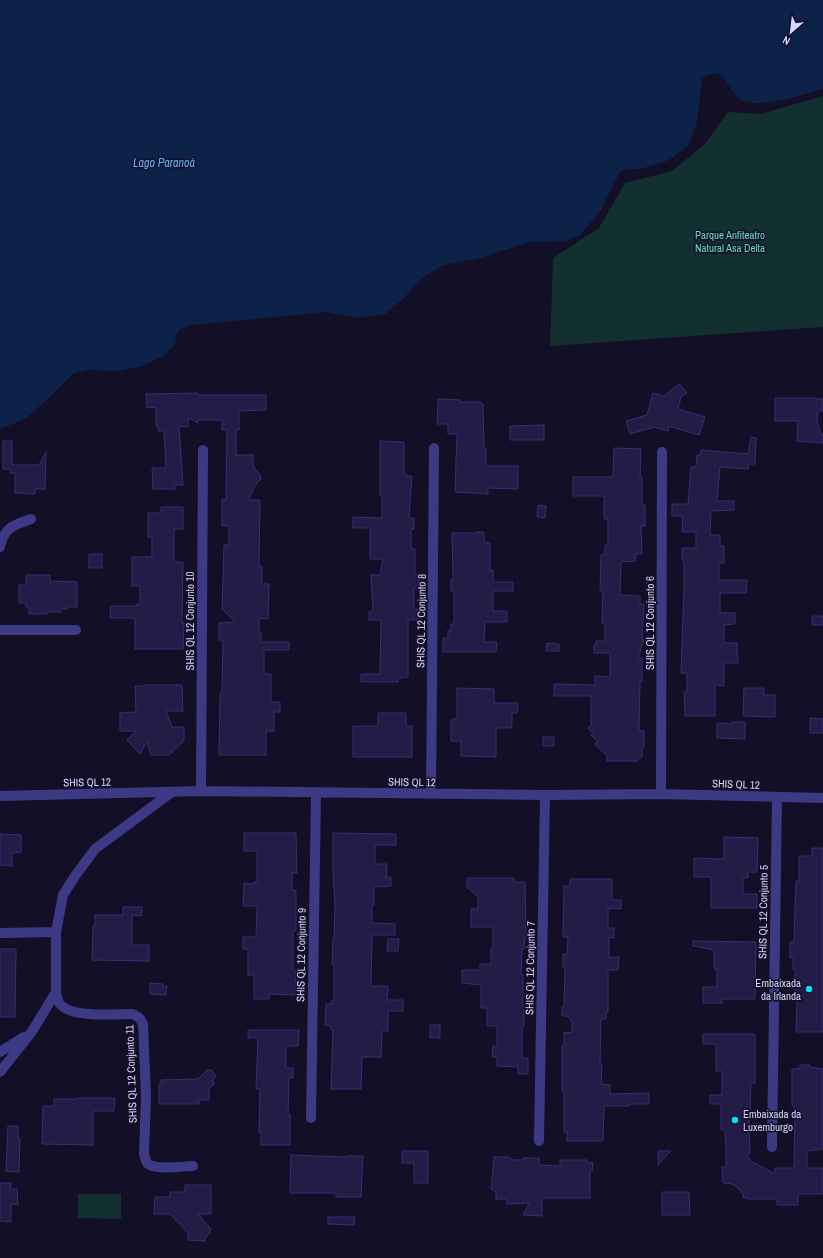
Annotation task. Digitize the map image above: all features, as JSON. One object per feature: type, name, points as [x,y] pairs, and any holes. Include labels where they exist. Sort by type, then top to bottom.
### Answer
[{"type":"street","name":"SHIS QL 12 Conjunto 8","points":[[431,794],[434,448]]},
{"type":"street","name":"SHIS QL 12 Conjunto 10","points":[[201,791],[203,450]]},
{"type":"street","name":"SHIS QL 12 Conjunto 6","points":[[661,794],[662,452]]},
{"type":"street","points":[[0,548],[6,530],[16,524],[31,519]]},
{"type":"street","points":[[0,630],[76,630]]},
{"type":"street","name":"SHIS QL 12","points":[[0,796],[201,791],[545,795],[661,794],[823,798]]},
{"type":"street","name":"SHIS QL 12 Conjunto 11","points":[[172,792],[95,849],[63,895],[56,932],[56,992],[61,1006],[70,1011],[84,1014],[132,1014],[141,1018],[143,1024],[146,1089],[144,1154],[146,1162],[151,1166],[159,1168],[194,1166]]},
{"type":"street","name":"SHIS QL 12 Conjunto 9","points":[[311,1118],[316,793]]},
{"type":"street","name":"SHIS QL 12 Conjunto 7","points":[[539,1141],[545,795]]},
{"type":"street","name":"SHIS QL 12 Conjunto 5","points":[[772,1147],[777,798]]},
{"type":"street","points":[[0,933],[56,932]]},
{"type":"street","points":[[0,1072],[31,1033],[56,992]]},
{"type":"street","points":[[0,1052],[31,1033]]},
{"type":"green space","name":"Parque Anfiteatro Natural Asa Delta","points":[[823,96],[823,327],[550,346],[553,258],[599,228],[625,183],[672,171],[704,145],[728,112],[760,114]]},
{"type":"green space","points":[[78,1194],[121,1194],[121,1219],[78,1218]]},
{"type":"water","name":"Lago Paranoá","points":[[0,0],[823,0],[823,89],[784,100],[753,103],[738,98],[721,76],[710,74],[702,79],[697,122],[688,146],[669,160],[641,169],[627,169],[620,172],[600,212],[580,235],[565,241],[529,242],[477,259],[443,265],[422,278],[404,298],[385,314],[358,318],[327,312],[192,325],[182,328],[177,333],[175,344],[165,355],[142,366],[120,371],[85,370],[73,374],[25,419],[0,429]]},
{"type":"building","points":[[679,384],[687,393],[681,397],[678,409],[705,417],[699,435],[669,426],[668,431],[654,427],[630,434],[626,421],[647,415],[653,393],[664,396]]},
{"type":"building","points":[[198,393],[198,395],[266,395],[266,410],[239,411],[239,430],[236,430],[236,455],[253,455],[253,464],[261,477],[248,500],[260,500],[259,566],[262,566],[262,584],[269,584],[268,619],[259,618],[261,642],[289,642],[289,650],[264,650],[264,674],[271,674],[271,702],[280,702],[280,712],[274,712],[274,731],[266,731],[266,755],[219,755],[223,640],[219,640],[219,623],[235,622],[222,609],[224,545],[229,545],[229,526],[222,526],[222,499],[226,500],[227,430],[222,430],[222,420],[198,420],[198,423],[188,418],[188,427],[179,426],[183,485],[174,485],[175,489],[153,489],[152,468],[166,468],[164,431],[158,431],[158,426],[156,426],[156,407],[147,408],[146,394]]},
{"type":"building","points":[[775,398],[823,399],[823,411],[818,411],[817,421],[821,434],[823,434],[823,443],[797,441],[798,421],[775,421]]},
{"type":"building","points":[[438,399],[460,400],[460,402],[481,402],[483,404],[486,466],[518,466],[518,489],[488,488],[488,494],[455,492],[457,434],[448,434],[448,424],[437,424]]},
{"type":"building","points":[[544,425],[544,440],[510,440],[510,426]]},
{"type":"building","points":[[751,437],[756,438],[755,464],[749,464],[748,469],[720,467],[717,501],[734,501],[734,510],[711,511],[710,535],[720,535],[720,546],[724,546],[724,563],[719,563],[719,580],[747,580],[746,593],[720,593],[720,613],[735,613],[735,624],[724,625],[724,643],[737,643],[738,663],[724,663],[724,686],[715,685],[715,716],[685,716],[684,692],[687,692],[687,673],[681,673],[684,588],[684,563],[682,560],[682,548],[696,548],[696,532],[682,532],[683,516],[672,516],[672,504],[688,504],[691,467],[696,467],[697,455],[700,455],[701,450],[748,454]]},
{"type":"building","points":[[3,441],[12,441],[12,465],[39,465],[46,452],[45,489],[35,489],[35,494],[15,493],[15,473],[10,473],[10,469],[3,469]]},
{"type":"building","points":[[380,441],[404,442],[404,474],[406,474],[406,476],[412,476],[409,518],[414,518],[414,529],[411,529],[411,549],[415,549],[415,575],[419,575],[419,588],[414,588],[414,609],[418,610],[418,620],[408,620],[408,677],[398,678],[398,682],[361,682],[361,674],[380,674],[381,620],[369,620],[369,612],[372,612],[373,610],[371,575],[380,575],[383,559],[370,559],[370,528],[353,528],[353,517],[382,518],[382,496],[380,496]]},
{"type":"building","points":[[614,448],[641,449],[640,477],[642,477],[642,505],[645,505],[645,526],[641,526],[642,554],[636,554],[635,561],[621,562],[620,595],[640,596],[640,604],[644,604],[642,638],[644,639],[638,658],[642,658],[639,731],[644,731],[644,748],[642,748],[642,757],[637,761],[607,761],[607,756],[595,744],[598,742],[591,735],[593,734],[588,728],[591,726],[591,696],[554,696],[554,684],[595,685],[595,676],[610,677],[610,653],[594,653],[594,645],[596,645],[596,641],[605,641],[605,623],[602,623],[603,591],[600,591],[601,555],[605,555],[605,545],[608,545],[608,519],[604,519],[604,496],[573,496],[573,477],[613,477]]},
{"type":"building","points":[[538,505],[546,506],[545,518],[537,517]]},
{"type":"building","points":[[161,507],[183,507],[183,529],[174,529],[174,562],[183,562],[183,649],[135,649],[135,618],[110,618],[111,606],[137,606],[137,604],[140,604],[140,586],[132,586],[132,557],[152,557],[152,537],[148,537],[148,513],[161,513]]},
{"type":"building","points":[[484,532],[484,542],[490,543],[490,570],[493,570],[493,582],[513,582],[513,591],[493,591],[493,611],[507,611],[507,622],[485,622],[484,642],[497,642],[496,652],[443,652],[443,638],[448,638],[448,630],[451,631],[451,624],[454,624],[454,591],[451,591],[451,579],[453,579],[452,533]]},
{"type":"building","points":[[89,554],[102,554],[102,568],[89,568]]},
{"type":"building","points":[[26,575],[50,575],[50,581],[77,582],[77,607],[67,607],[67,609],[61,609],[61,612],[48,612],[48,614],[29,614],[29,607],[26,607],[26,603],[19,603],[19,585],[26,585]]},
{"type":"building","points":[[812,616],[823,616],[823,625],[812,625]]},
{"type":"building","points":[[547,643],[559,644],[559,651],[546,651]]},
{"type":"building","points":[[182,685],[183,711],[166,711],[172,727],[184,727],[184,741],[169,755],[151,755],[147,742],[140,754],[127,740],[136,731],[120,731],[120,713],[136,712],[135,686]]},
{"type":"building","points":[[457,688],[494,689],[494,703],[518,703],[517,713],[512,713],[511,728],[496,728],[496,757],[461,756],[461,741],[451,741],[451,720],[457,718]]},
{"type":"building","points":[[744,688],[764,688],[764,695],[775,695],[775,717],[743,716]]},
{"type":"building","points":[[378,713],[406,713],[406,726],[412,726],[412,757],[353,757],[353,726],[378,726]]},
{"type":"building","points":[[810,718],[823,719],[823,733],[810,733]]},
{"type":"building","points":[[732,722],[745,722],[745,739],[717,738],[717,723],[732,724]]},
{"type":"building","points":[[543,737],[554,737],[554,746],[543,746]]},
{"type":"building","points":[[244,833],[296,833],[297,873],[292,873],[292,890],[296,890],[296,931],[293,931],[293,970],[296,970],[295,995],[269,994],[269,999],[254,999],[254,975],[248,975],[248,949],[243,949],[243,937],[256,937],[257,906],[243,906],[244,883],[254,884],[254,882],[257,882],[257,851],[244,851]]},
{"type":"building","points":[[333,833],[396,834],[396,845],[375,845],[375,864],[387,864],[386,877],[391,877],[391,886],[374,887],[372,923],[395,924],[395,935],[372,935],[371,986],[388,986],[387,1000],[403,1000],[403,1011],[388,1011],[388,1031],[382,1031],[381,1057],[362,1057],[361,1089],[331,1089],[333,1029],[331,1030],[331,1026],[325,1025],[326,1004],[332,1004],[332,1000],[334,1000],[334,965],[332,965],[335,904]]},
{"type":"building","points":[[0,834],[21,835],[21,852],[12,853],[12,866],[0,865]]},
{"type":"building","points":[[724,837],[758,838],[757,872],[748,872],[748,878],[743,878],[743,894],[757,894],[757,908],[711,908],[711,877],[694,877],[694,858],[724,859]]},
{"type":"building","points":[[812,848],[823,848],[823,1032],[796,1032],[797,1001],[795,1001],[795,969],[793,969],[793,958],[790,958],[790,942],[794,942],[796,881],[799,881],[799,856],[812,856]]},
{"type":"building","points":[[467,878],[514,878],[514,882],[525,882],[526,937],[524,949],[522,949],[521,975],[523,975],[524,1010],[524,1026],[522,1026],[522,1058],[528,1058],[528,1074],[518,1074],[518,1067],[497,1066],[497,1057],[492,1057],[493,1046],[497,1046],[497,1026],[487,1026],[487,1008],[481,1008],[481,985],[462,983],[462,970],[480,970],[480,964],[491,964],[491,948],[493,948],[493,927],[471,927],[471,909],[478,909],[478,897],[467,887]]},
{"type":"building","points":[[570,879],[612,879],[612,900],[621,900],[621,909],[608,908],[608,928],[614,928],[614,938],[609,937],[609,958],[619,957],[618,970],[608,970],[608,1012],[606,1012],[606,1019],[601,1019],[601,1084],[610,1085],[610,1094],[649,1093],[649,1104],[604,1106],[603,1141],[567,1141],[567,1132],[564,1132],[562,1046],[564,1045],[564,1032],[572,1033],[572,1021],[567,1016],[562,1016],[562,1007],[564,1007],[565,967],[563,967],[563,954],[567,954],[568,937],[563,937],[564,886],[570,886]]},
{"type":"building","points":[[123,907],[142,907],[142,916],[132,915],[132,945],[149,945],[149,961],[92,960],[93,926],[95,926],[95,915],[123,915]]},
{"type":"building","points":[[388,939],[399,939],[398,951],[387,951]]},
{"type":"building","points":[[693,941],[756,942],[755,999],[722,999],[722,1003],[703,1003],[703,987],[717,987],[717,969],[714,967],[714,950],[693,946]]},
{"type":"building","points":[[0,949],[16,949],[15,1017],[0,1017]]},
{"type":"building","points":[[150,983],[163,984],[163,986],[167,986],[166,995],[150,994]]},
{"type":"building","points":[[430,1025],[440,1025],[440,1038],[430,1038]]},
{"type":"building","points":[[248,1030],[299,1030],[298,1046],[286,1046],[286,1068],[293,1068],[293,1078],[289,1078],[288,1114],[290,1114],[290,1145],[261,1145],[261,1133],[259,1133],[260,1089],[256,1089],[258,1038],[248,1038]]},
{"type":"building","points":[[703,1034],[754,1034],[755,1083],[751,1083],[749,1131],[750,1153],[747,1158],[750,1159],[750,1162],[753,1162],[775,1174],[775,1168],[794,1168],[795,1114],[794,1106],[792,1106],[792,1069],[800,1069],[800,1065],[810,1065],[810,1067],[823,1069],[823,1149],[807,1151],[807,1168],[823,1168],[823,1194],[798,1194],[798,1205],[777,1205],[777,1199],[743,1198],[743,1194],[738,1188],[732,1184],[723,1183],[722,1167],[726,1167],[726,1149],[725,1132],[724,1130],[721,1130],[721,1104],[710,1104],[710,1095],[722,1095],[722,1071],[716,1071],[716,1044],[703,1044]]},
{"type":"building","points":[[207,1070],[212,1070],[216,1077],[212,1081],[215,1083],[209,1089],[209,1100],[199,1100],[199,1104],[159,1104],[159,1084],[161,1084],[161,1080],[198,1079]]},
{"type":"building","points":[[115,1098],[114,1111],[93,1111],[93,1145],[42,1144],[43,1106],[54,1106],[54,1099]]},
{"type":"building","points":[[8,1126],[18,1126],[18,1138],[20,1138],[19,1172],[6,1171]]},
{"type":"building","points":[[402,1151],[428,1151],[428,1183],[414,1183],[414,1163],[402,1163]]},
{"type":"building","points":[[658,1151],[671,1151],[658,1165]]},
{"type":"building","points":[[291,1155],[347,1157],[363,1156],[361,1197],[336,1197],[336,1193],[290,1193]]},
{"type":"building","points":[[494,1157],[509,1157],[513,1160],[523,1160],[523,1158],[539,1158],[539,1165],[560,1166],[560,1160],[587,1160],[588,1163],[593,1162],[592,1171],[590,1171],[590,1198],[542,1198],[542,1216],[523,1215],[529,1203],[507,1204],[507,1199],[496,1199],[496,1192],[491,1189]]},
{"type":"building","points":[[0,1183],[11,1183],[10,1189],[17,1189],[18,1205],[11,1204],[11,1222],[0,1221]]},
{"type":"building","points":[[185,1185],[211,1185],[211,1214],[198,1214],[211,1229],[205,1238],[205,1241],[188,1240],[188,1233],[170,1214],[154,1214],[155,1197],[170,1197],[170,1192],[185,1192]]},
{"type":"building","points":[[662,1192],[689,1192],[690,1215],[662,1215]]},
{"type":"building","points":[[328,1217],[355,1217],[354,1225],[328,1224]]},
{"type":"place","name":"Embaixada da Irlanda","points":[[809,989]]},
{"type":"place","name":"Embaixada da Luxemburgo","points":[[735,1120]]}]
